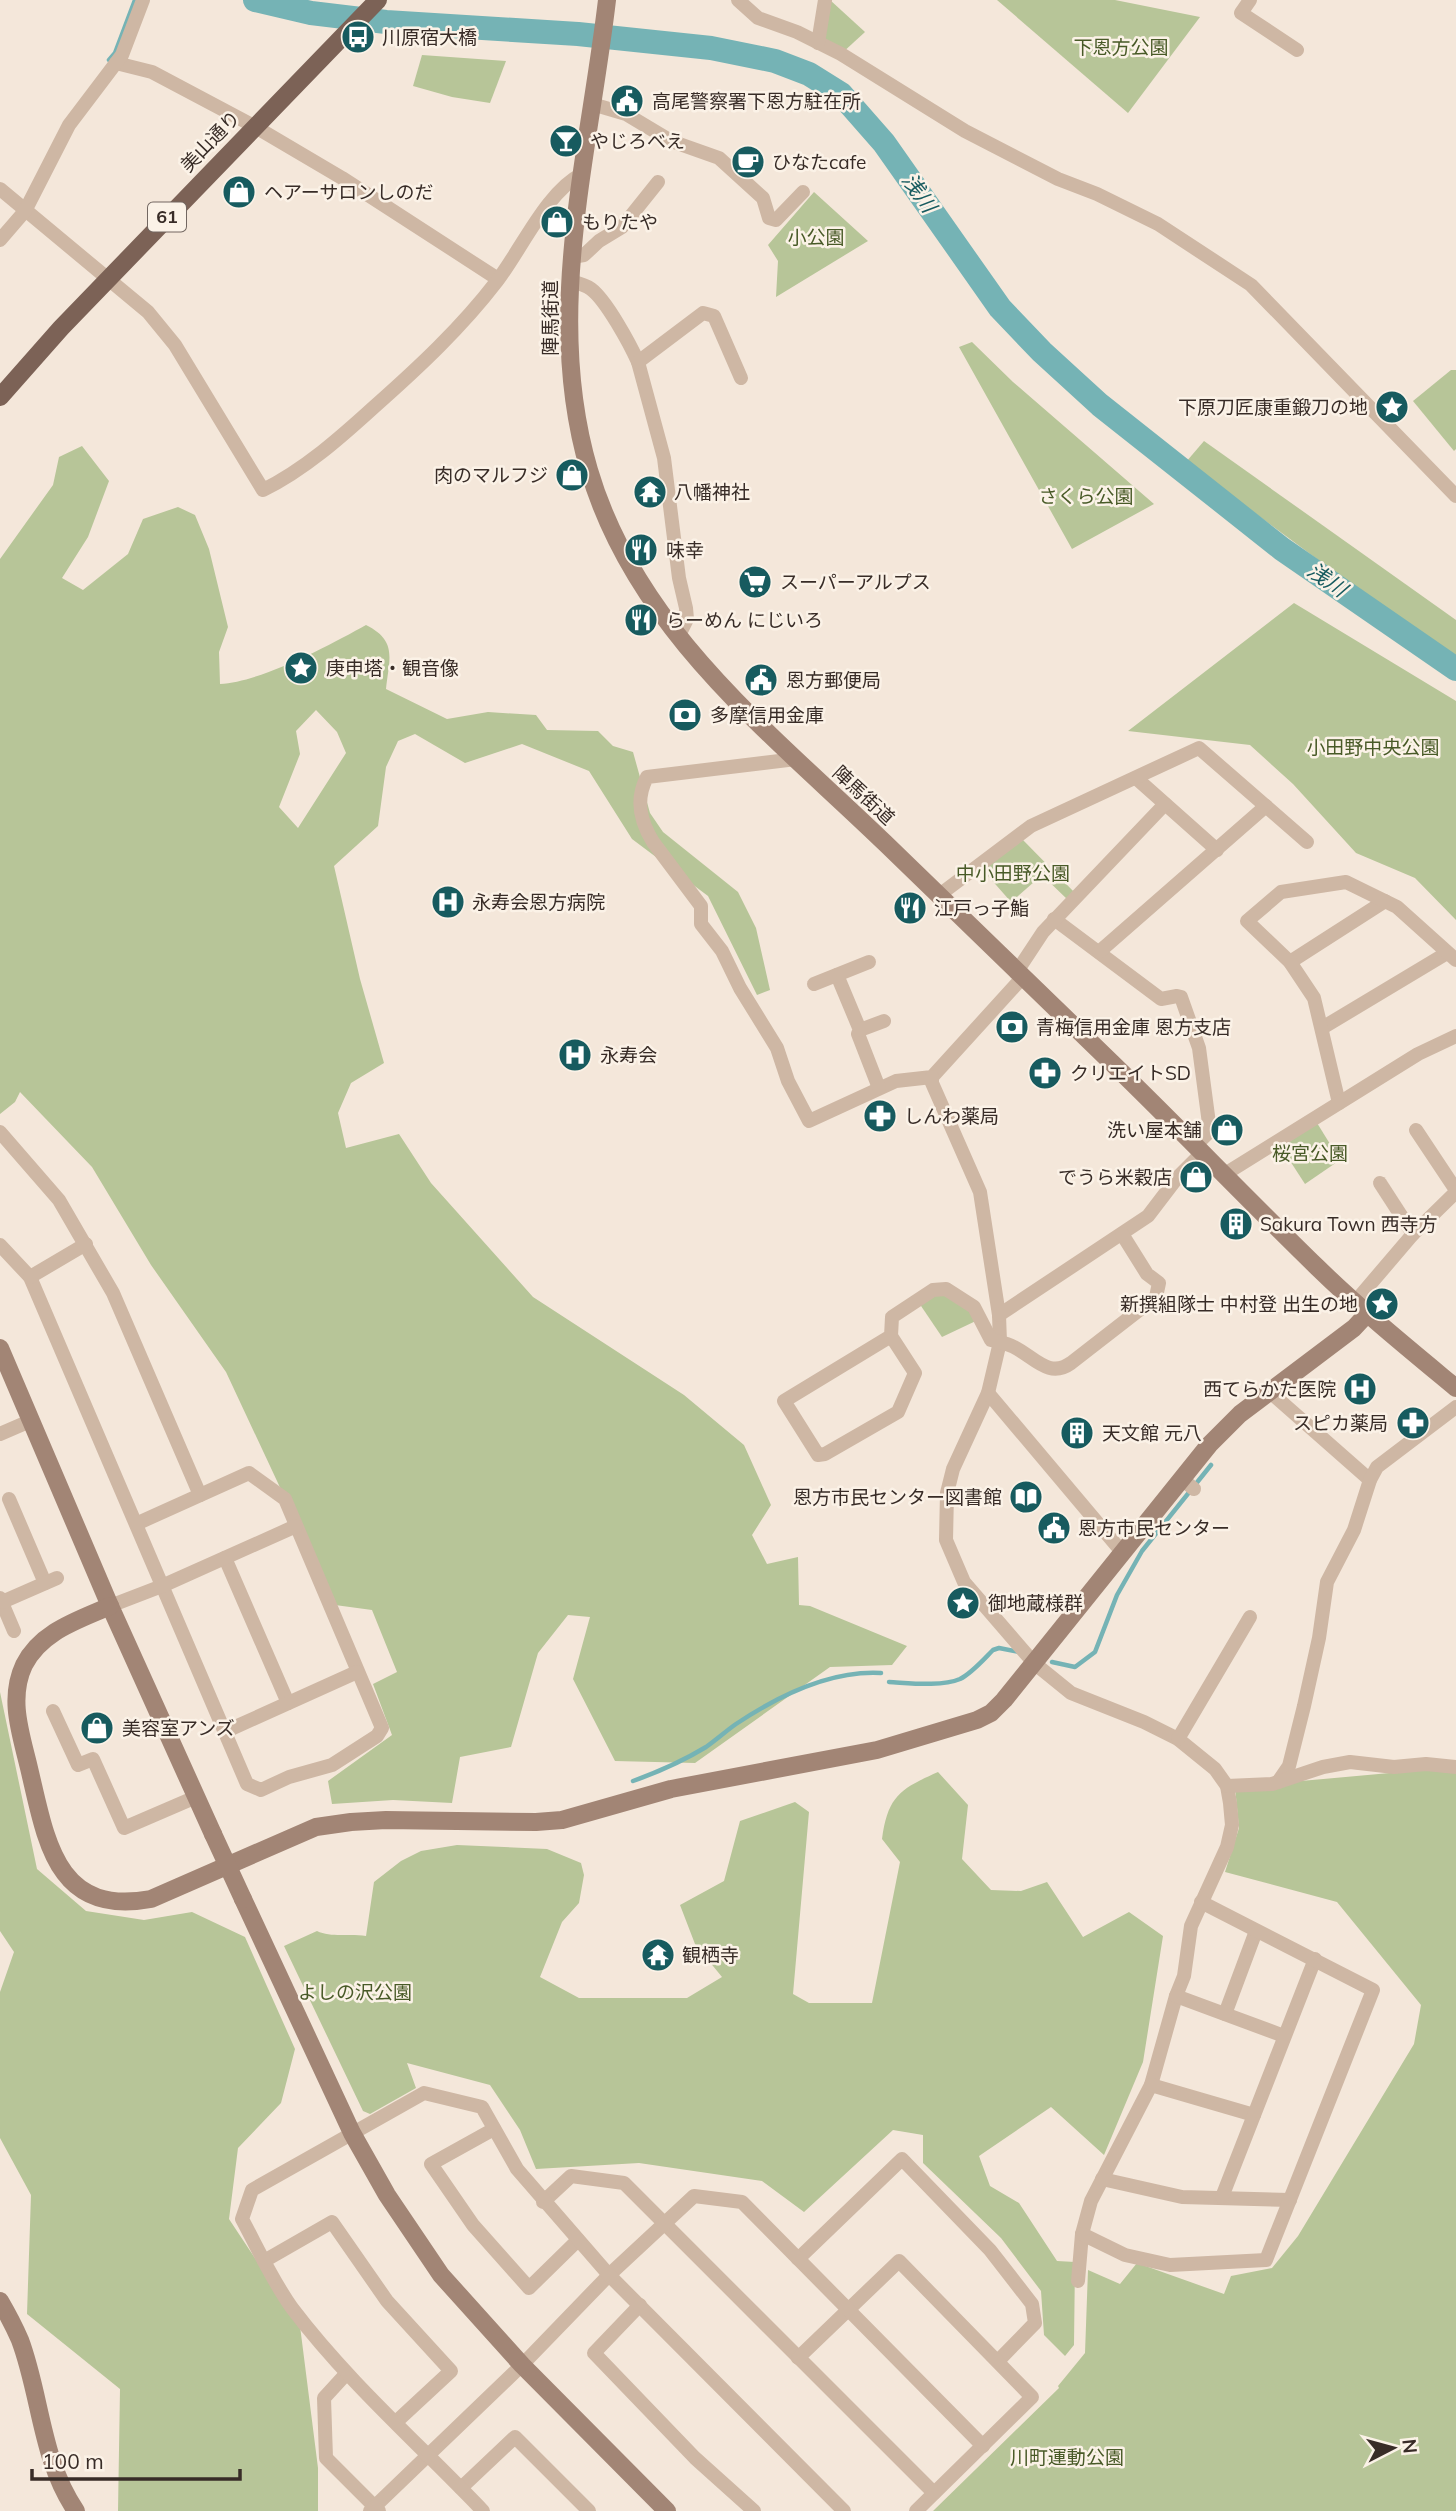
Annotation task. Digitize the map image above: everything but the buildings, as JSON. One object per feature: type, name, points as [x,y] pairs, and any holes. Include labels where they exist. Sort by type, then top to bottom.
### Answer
[{"type":"main road","name":"美山通り","points":[[0,397],[108,279],[378,0]]},
{"type":"street","points":[[0,240],[69,125],[116,63],[144,0]]},
{"type":"street","points":[[738,0],[758,19],[841,54],[965,131],[1058,179],[1097,194],[1158,224],[1251,285],[1456,496]]},
{"type":"street","points":[[818,43],[825,0]]},
{"type":"street","points":[[1250,0],[1241,13],[1297,50]]},
{"type":"street","name":"陣馬街道","points":[[607,1],[569,281],[568,334],[572,381],[589,469],[602,506],[646,592],[712,678],[1200,1148],[1361,1308],[1456,1388]]},
{"type":"street","points":[[116,63],[152,72],[254,126],[342,178],[498,279]]},
{"type":"street","points":[[592,104],[626,114],[671,141],[719,158],[763,198],[769,218],[776,220],[803,192]]},
{"type":"street","points":[[0,189],[148,312],[175,345],[263,490],[336,441],[439,347],[498,279],[533,226],[570,180],[582,174]]},
{"type":"street","points":[[572,257],[584,255],[599,241],[622,227],[659,182]]},
{"type":"street","points":[[569,281],[593,290],[638,362],[664,458],[679,578],[687,608],[687,620],[678,637]]},
{"type":"street","points":[[638,362],[703,313],[714,316],[741,378]]},
{"type":"street","points":[[937,896],[1031,826],[1199,748],[1307,842]]},
{"type":"street","points":[[796,759],[647,777],[640,798],[642,819],[653,842],[701,906],[701,923],[722,951],[740,988],[777,1048],[788,1081],[809,1121],[896,1081],[932,1077]]},
{"type":"street","points":[[1136,778],[1217,850]]},
{"type":"street","points":[[1078,2281],[1082,2234],[1091,2201],[1151,2085],[1184,1976],[1191,1926],[1227,1847],[1232,1825],[1227,1786],[1215,1769],[1178,1739],[1144,1722],[1071,1693],[1034,1663],[964,1583],[946,1540],[947,1493],[953,1469],[988,1393],[1000,1342],[999,1315],[980,1192],[932,1083],[932,1077],[1019,975],[1042,932],[1165,804]]},
{"type":"street","points":[[1099,952],[1266,806]]},
{"type":"street","points":[[1322,1028],[1451,957],[1397,907],[1346,882],[1281,892],[1247,921],[1290,962],[1314,998],[1339,1103]]},
{"type":"street","points":[[1290,962],[1385,901]]},
{"type":"street","points":[[999,1315],[1148,1216],[1210,1132],[1199,1048],[1181,997],[1161,999],[1054,919]]},
{"type":"street","points":[[814,984],[869,962]]},
{"type":"street","points":[[837,975],[860,1030],[858,1034],[879,1088]]},
{"type":"street","points":[[860,1030],[884,1021]]},
{"type":"street","points":[[1225,1174],[1418,1054],[1456,1036]]},
{"type":"street","points":[[296,1526],[162,1586],[110,1606],[48,1636],[25,1663],[17,1683],[15,1712],[46,1841],[56,1863],[78,1886],[103,1898],[129,1903],[151,1899],[316,1828],[386,1820],[562,1821],[671,1789],[877,1750],[977,1720],[991,1713],[1122,1552],[1189,1484],[1209,1445],[1270,1392],[1354,1328],[1361,1308],[1413,1234],[1454,1197],[1416,1130]]},
{"type":"street","points":[[0,1132],[59,1200],[113,1293],[200,1495]]},
{"type":"street","points":[[1380,1184],[1413,1234]]},
{"type":"street","points":[[891,1336],[784,1401],[818,1455],[825,1454],[898,1412],[915,1373],[891,1336],[892,1317],[939,1287],[974,1307],[991,1340],[1011,1345],[1051,1370],[1062,1370],[1156,1297],[1159,1283],[1146,1274],[1122,1234]]},
{"type":"street","points":[[30,1277],[86,1244]]},
{"type":"street","points":[[0,1245],[30,1277],[247,1784],[261,1790],[289,1777],[332,1765],[377,1736],[382,1728],[285,1499],[249,1473],[136,1524]]},
{"type":"street","points":[[0,1348],[110,1606],[196,1797],[352,2133],[387,2195],[441,2274],[522,2365],[667,2511]]},
{"type":"street","points":[[1270,1392],[1370,1480]]},
{"type":"street","points":[[988,1393],[1122,1552]]},
{"type":"street","points":[[1278,1782],[1289,1766],[1301,1719],[1319,1639],[1327,1582],[1354,1530],[1370,1480],[1377,1467],[1456,1407]]},
{"type":"street","points":[[0,1434],[30,1421]]},
{"type":"street","points":[[9,1499],[51,1580],[1,1600],[14,1631]]},
{"type":"street","points":[[225,1558],[288,1703]]},
{"type":"street","points":[[1178,1739],[1250,1617]]},
{"type":"street","points":[[224,1732],[357,1672]]},
{"type":"street","points":[[53,1712],[78,1765],[93,1759],[124,1828],[196,1797]]},
{"type":"street","points":[[1227,1786],[1278,1782],[1323,1767],[1350,1762],[1394,1767],[1426,1764],[1456,1767]]},
{"type":"street","points":[[1082,2234],[1125,2255],[1170,2265],[1266,2260],[1373,1990],[1201,1902]]},
{"type":"street","points":[[1225,2014],[1256,1931]]},
{"type":"street","points":[[1222,2197],[1315,1959]]},
{"type":"street","points":[[1176,1996],[1284,2036]]},
{"type":"street","points":[[1151,2085],[1254,2115]]},
{"type":"street","points":[[483,2511],[346,2374],[292,2308],[243,2219],[252,2190],[424,2093],[482,2107],[517,2169],[543,2202],[609,2275],[844,2511]]},
{"type":"street","points":[[494,2129],[431,2164],[473,2225],[528,2288],[578,2240]]},
{"type":"street","points":[[798,2259],[902,2159],[990,2250],[1032,2304],[1035,2323],[998,2361]]},
{"type":"street","points":[[543,2202],[571,2176],[624,2183],[934,2493]]},
{"type":"street","points":[[1102,2179],[1182,2197],[1290,2200]]},
{"type":"street","points":[[346,2374],[324,2398],[326,2458],[375,2509],[428,2454],[522,2365],[609,2275],[694,2196],[742,2202],[983,2446]]},
{"type":"street","points":[[264,2261],[332,2222],[387,2301],[451,2371],[396,2422]]},
{"type":"street","points":[[798,2358],[899,2261],[1032,2397],[916,2511]]},
{"type":"street","points":[[0,2301],[20,2342],[52,2461],[65,2494],[76,2511]]},
{"type":"street","points":[[639,2305],[594,2353],[695,2458],[754,2511]]},
{"type":"street","points":[[461,2488],[514,2437],[589,2511]]},
{"type":"green space","points":[[830,0],[865,32],[841,54],[818,43]]},
{"type":"green space","name":"下恩方公園","points":[[997,0],[1115,0],[1200,17],[1128,113]]},
{"type":"green space","points":[[422,55],[506,61],[490,103],[452,97],[413,86]]},
{"type":"green space","name":"小公園","points":[[814,192],[868,241],[776,297],[778,261],[768,245]]},
{"type":"green space","name":"さくら公園","points":[[972,342],[1013,382],[1154,504],[1072,549],[959,347]]},
{"type":"green space","points":[[1451,370],[1456,370],[1454,451],[1413,401]]},
{"type":"green space","points":[[1204,441],[1456,620],[1456,657],[1186,462]]},
{"type":"green space","points":[[82,446],[109,481],[88,537],[62,578],[83,590],[128,554],[143,519],[178,507],[195,515],[209,549],[228,627],[219,652],[220,684],[237,682],[275,670],[366,625],[376,631],[387,644],[389,660],[386,689],[447,719],[488,712],[536,715],[547,730],[598,731],[613,746],[633,752],[650,813],[663,832],[738,892],[756,928],[770,990],[757,995],[708,896],[632,839],[589,771],[522,744],[465,763],[415,734],[398,741],[386,767],[378,826],[334,866],[360,979],[384,1063],[351,1083],[338,1113],[346,1148],[399,1134],[431,1183],[533,1297],[684,1395],[744,1445],[771,1505],[752,1535],[767,1564],[798,1557],[799,1605],[810,1606],[907,1646],[892,1665],[830,1667],[695,1763],[615,1761],[573,1679],[590,1617],[568,1615],[538,1653],[511,1747],[460,1757],[452,1803],[393,1800],[332,1804],[328,1781],[392,1735],[373,1684],[397,1672],[372,1610],[335,1605],[226,1372],[151,1265],[92,1167],[20,1092],[15,1102],[0,1114],[0,559],[53,485],[59,457]],"holes":[[[316,710],[337,732],[346,753],[298,828],[279,807],[300,754],[296,731]]]},
{"type":"green space","name":"小田野中央公園","points":[[1294,603],[1456,701],[1456,920],[1415,878],[1356,853],[1293,784],[1250,745],[1128,731]]},
{"type":"green space","name":"中小田野公園","points":[[1023,840],[1076,894],[1068,900],[1042,875],[1011,902],[982,869]]},
{"type":"green space","name":"桜宮公園","points":[[1317,1123],[1340,1160],[1305,1184],[1281,1147]]},
{"type":"green space","points":[[939,1288],[980,1319],[942,1337],[917,1300]]},
{"type":"green space","points":[[0,1692],[37,1869],[86,1911],[144,1920],[192,1912],[245,1937],[295,2049],[281,2103],[238,2148],[229,2219],[300,2326],[318,2468],[318,2511],[118,2511],[120,2389],[27,2314],[31,2195],[0,2138],[0,1992],[14,1952],[0,1931]]},
{"type":"green space","name":"川町運動公園","points":[[1456,1767],[1456,2511],[933,2511],[1059,2388],[1085,2353],[1088,2270],[1120,2284],[1137,2263],[1224,2294],[1231,2276],[1272,2268],[1298,2236],[1414,2044],[1421,2005],[1337,1902],[1225,1872],[1239,1828],[1235,1787]]},
{"type":"green space","name":"よしの沢公園","points":[[938,1772],[968,1805],[962,1859],[991,1890],[1021,1891],[1047,1882],[1083,1937],[1129,1912],[1163,1936],[1143,2062],[1104,2155],[1051,2107],[979,2156],[990,2186],[1019,2203],[1057,2261],[1075,2262],[1074,2345],[1065,2356],[1044,2335],[1041,2291],[1001,2238],[923,2163],[923,2135],[893,2130],[804,2212],[762,2181],[639,2163],[536,2169],[520,2130],[490,2085],[407,2063],[416,2088],[370,2114],[363,2111],[284,1946],[317,1931],[366,1936],[374,1882],[401,1861],[421,1851],[457,1845],[547,1849],[581,1863],[584,1875],[579,1903],[562,1922],[540,1977],[579,1998],[687,1998],[722,1977],[695,1944],[680,1905],[724,1881],[740,1821],[795,1802],[809,1812],[793,1994],[809,2003],[872,2003],[900,1862],[882,1839],[888,1813],[892,1803],[905,1789]]},
{"type":"waterway","points":[[109,60],[115,53],[135,0]]},
{"type":"waterway","name":"浅川","points":[[255,0],[311,13],[386,22],[578,34],[711,48],[775,61],[809,74],[841,94],[884,143],[1000,308],[1042,352],[1100,405],[1282,549],[1456,669]]},
{"type":"waterway","points":[[1052,1662],[1075,1667],[1095,1652],[1117,1595],[1142,1551],[1211,1465]]},
{"type":"waterway","points":[[889,1682],[944,1683],[960,1679],[969,1673],[993,1650],[999,1648],[1019,1652]]},
{"type":"waterway","points":[[633,1781],[697,1752],[769,1704],[805,1687],[842,1676],[881,1673]]},
{"type":"place","name":"川原宿大橋","points":[[358,37]]},
{"type":"place","name":"高尾警察署下恩方駐在所","points":[[627,101]]},
{"type":"place","name":"やじろべえ","points":[[566,141]]},
{"type":"place","name":"ひなたcafe","points":[[748,162]]},
{"type":"place","name":"ヘアーサロンしのだ","points":[[239,192]]},
{"type":"place","name":"もりたや","points":[[557,222]]},
{"type":"place","name":"下原刀匠康重鍛刀の地","points":[[1392,407]]},
{"type":"place","name":"肉のマルフジ","points":[[572,475]]},
{"type":"place","name":"八幡神社","points":[[650,492]]},
{"type":"place","name":"味幸","points":[[641,550]]},
{"type":"place","name":"スーパーアルプス","points":[[755,582]]},
{"type":"place","name":"らーめん にじいろ","points":[[641,620]]},
{"type":"place","name":"庚申塔・観音像","points":[[301,668]]},
{"type":"place","name":"恩方郵便局","points":[[761,680]]},
{"type":"place","name":"多摩信用金庫","points":[[685,715]]},
{"type":"place","name":"永寿会恩方病院","points":[[448,902]]},
{"type":"place","name":"江戸っ子鮨","points":[[910,908]]},
{"type":"place","name":"青梅信用金庫 恩方支店","points":[[1012,1027]]},
{"type":"place","name":"永寿会","points":[[575,1055]]},
{"type":"place","name":"クリエイトSD","points":[[1045,1073]]},
{"type":"place","name":"しんわ薬局","points":[[880,1116]]},
{"type":"place","name":"洗い屋本舗","points":[[1227,1130]]},
{"type":"place","name":"でうら米穀店","points":[[1196,1177]]},
{"type":"place","name":"Sakura Town 西寺方","points":[[1236,1224]]},
{"type":"place","name":"新撰組隊士 中村登 出生の地","points":[[1382,1304]]},
{"type":"place","name":"西てらかた医院","points":[[1360,1389]]},
{"type":"place","name":"スピカ薬局","points":[[1413,1423]]},
{"type":"place","name":"天文館 元八","points":[[1077,1433]]},
{"type":"place","name":"恩方市民センター図書館","points":[[1026,1497]]},
{"type":"place","name":"恩方市民センター","points":[[1054,1528]]},
{"type":"place","name":"御地蔵様群","points":[[963,1603]]},
{"type":"place","name":"美容室アンズ","points":[[97,1728]]},
{"type":"place","name":"観栖寺","points":[[658,1955]]}]
